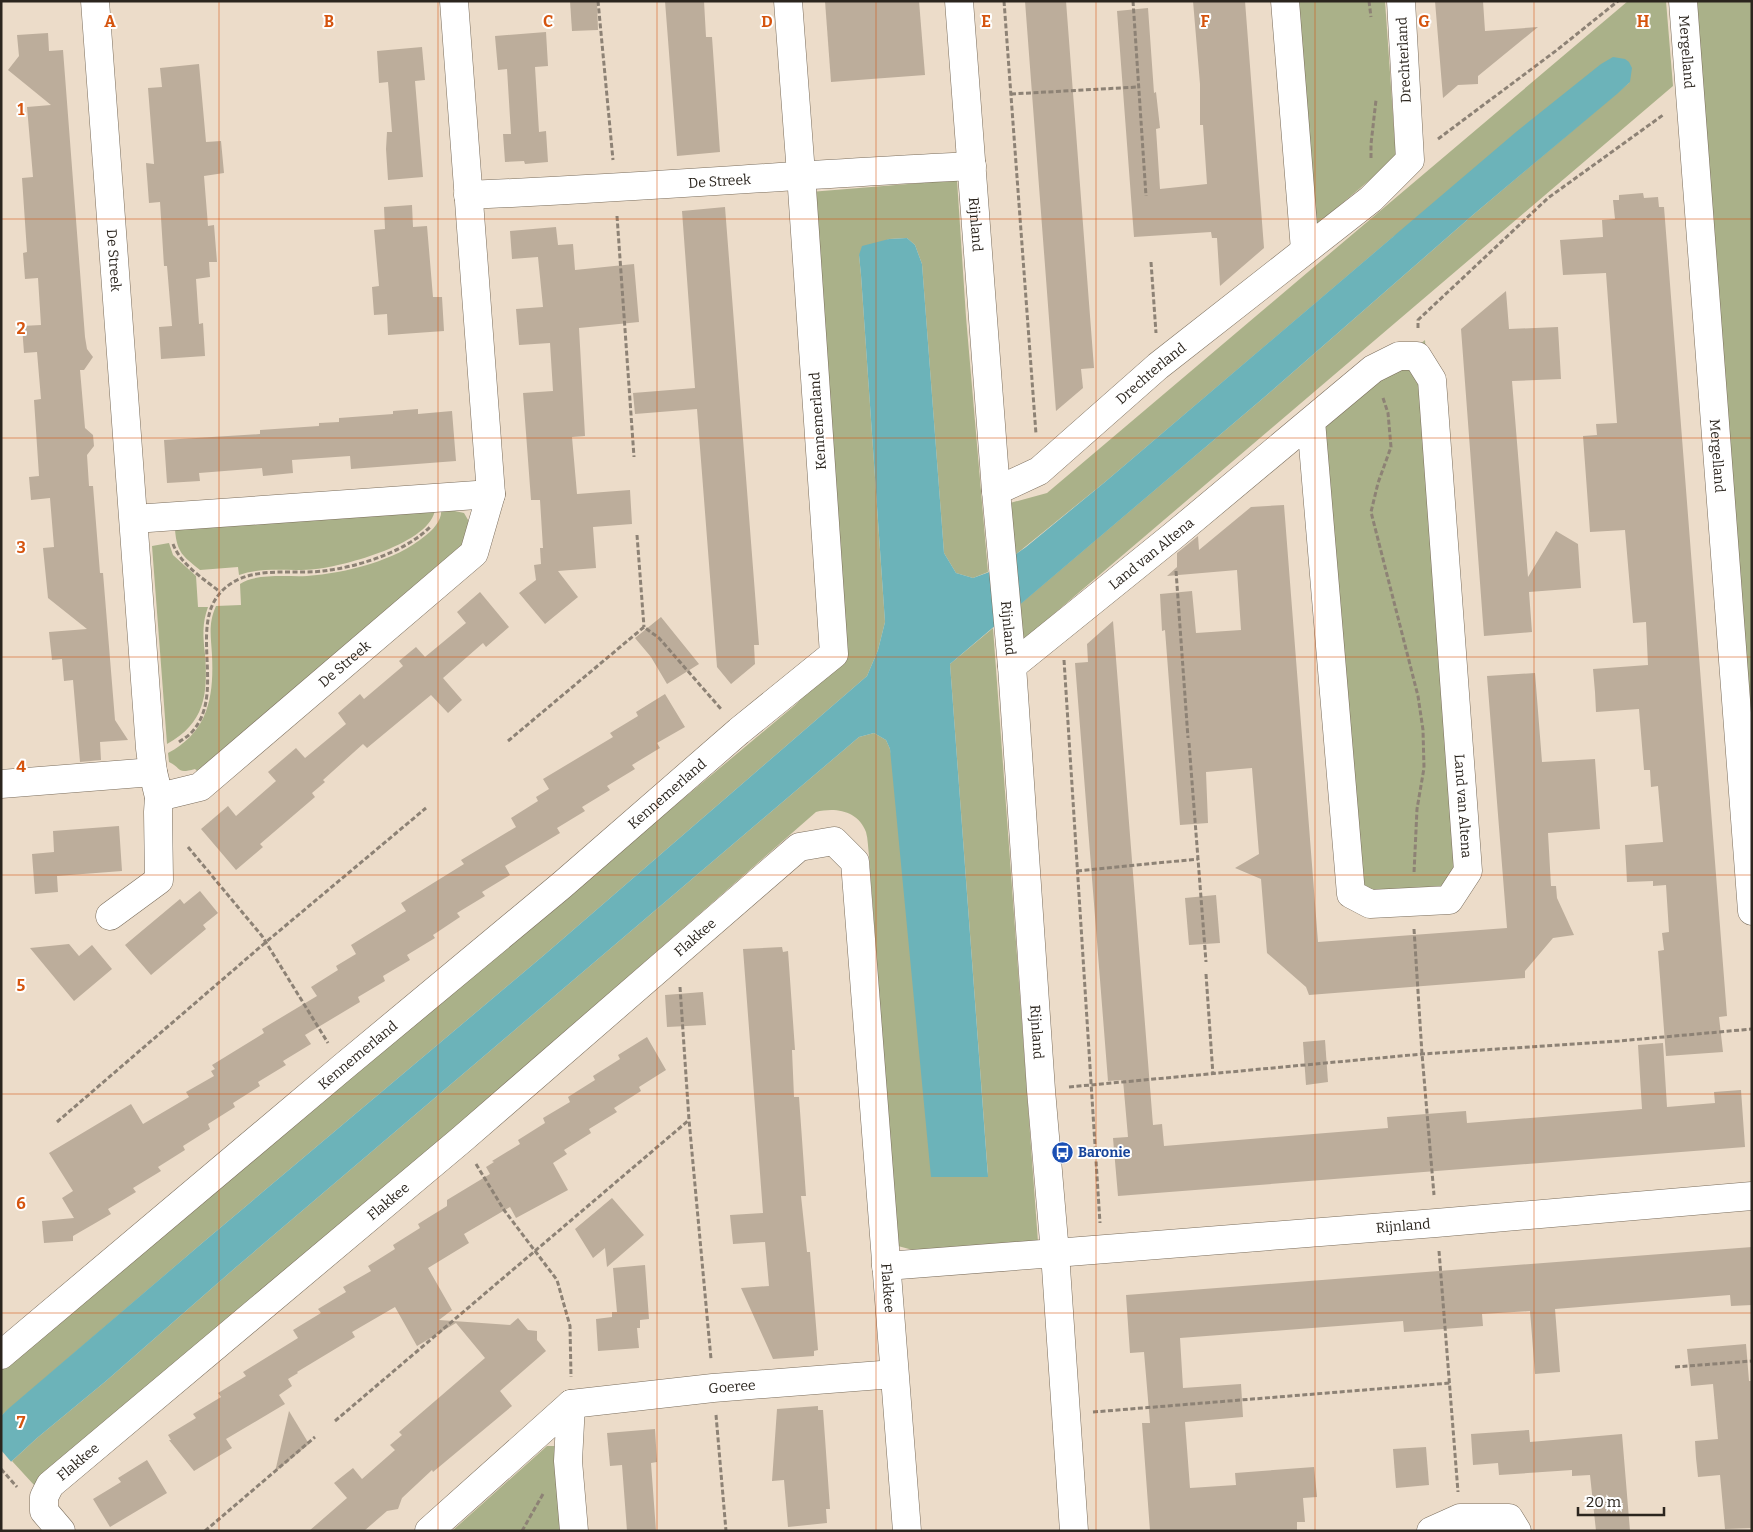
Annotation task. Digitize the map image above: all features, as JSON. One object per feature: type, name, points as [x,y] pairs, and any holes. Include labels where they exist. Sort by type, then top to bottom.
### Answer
[{"type":"street","name":"De Streek","points":[[95,1],[155,782],[159,880],[110,916]]},
{"type":"street","name":"De Streek","points":[[1,784],[155,782],[200,787],[474,553],[492,494],[454,1]]},
{"type":"street","name":"Kennemerland","points":[[1,1355],[562,885],[739,731],[834,654],[788,1]]},
{"type":"street","name":"Rijnland","points":[[959,1],[1001,554],[1012,666],[1041,1090],[1055,1254]]},
{"type":"street","points":[[1284,1],[1306,250]]},
{"type":"street","name":"Drechterland","points":[[996,491],[1039,471],[1158,366],[1371,199],[1410,160],[1401,1]]},
{"type":"street","name":"Mergelland","points":[[1683,1],[1752,911]]},
{"type":"street","name":"De Streek","points":[[468,195],[615,188],[801,174],[972,166]]},
{"type":"street","name":"Land van Altena","points":[[1012,666],[1173,536],[1373,369],[1399,356],[1417,356],[1432,380],[1468,871],[1449,900],[1370,904],[1351,894],[1311,421]]},
{"type":"street","points":[[134,519],[492,494]]},
{"type":"street","name":"Flakkee","points":[[52,1521],[44,1497],[50,1486],[461,1140],[799,847],[834,841],[855,862],[907,1531]]},
{"type":"street","name":"Rijnland","points":[[886,1266],[1102,1251],[1752,1196]]},
{"type":"street","points":[[1055,1254],[1074,1531]]},
{"type":"street","name":"Goeree","points":[[571,1404],[713,1388],[894,1374]]},
{"type":"street","points":[[429,1531],[571,1404]]},
{"type":"street","points":[[571,1404],[568,1461],[574,1531]]},
{"type":"street","points":[[1431,1531],[1460,1518],[1509,1518],[1517,1531]]},
{"type":"path","points":[[598,1],[615,188],[634,457]]},
{"type":"path","points":[[1004,1],[1039,471]]},
{"type":"path","points":[[1133,1],[1146,196]]},
{"type":"path","points":[[1368,1],[1372,19]]},
{"type":"path","points":[[1410,160],[1557,50],[1618,1]]},
{"type":"path","points":[[1011,94],[1138,87]]},
{"type":"path","points":[[1417,356],[1418,320],[1548,198],[1690,95]]},
{"type":"path","points":[[1371,199],[1371,144],[1376,96]]},
{"type":"path","points":[[1151,262],[1158,366]]},
{"type":"path","points":[[1373,369],[1388,413],[1391,447],[1378,483],[1371,512],[1418,696],[1422,730],[1424,768],[1417,808],[1413,902],[1422,1054],[1460,1518]]},
{"type":"path","points":[[343,1067],[266,942],[196,856],[155,782],[164,749],[173,747],[191,733],[204,710],[207,692],[208,617],[220,592],[248,575],[335,570],[397,550],[416,540],[432,525],[438,508],[439,498]]},
{"type":"path","points":[[166,517],[176,553],[220,592]]},
{"type":"path","points":[[637,535],[644,627],[658,638],[739,731]]},
{"type":"path","points":[[1173,536],[1188,738]]},
{"type":"path","points":[[1062,626],[1102,1251]]},
{"type":"path","points":[[508,741],[644,627]]},
{"type":"path","points":[[1189,743],[1206,962]]},
{"type":"path","points":[[57,1122],[266,942],[426,808]]},
{"type":"path","points":[[1077,871],[1198,859]]},
{"type":"path","points":[[678,951],[689,1120],[726,1531]]},
{"type":"path","points":[[1206,974],[1213,1074]]},
{"type":"path","points":[[1041,1090],[1422,1054],[1619,1041],[1752,1029]]},
{"type":"path","points":[[335,1421],[689,1120]]},
{"type":"path","points":[[461,1140],[504,1210],[557,1280],[570,1326],[571,1404]]},
{"type":"path","points":[[1675,1367],[1752,1361]]},
{"type":"path","points":[[1065,1414],[1450,1383]]},
{"type":"path","points":[[205,1531],[315,1437]]},
{"type":"path","points":[[1,1469],[10,1479]]},
{"type":"green space","points":[[1292,1],[1385,1],[1396,158],[1308,232]]},
{"type":"green space","points":[[1628,1],[1666,1],[1673,86],[1022,641],[1019,605],[1261,400],[1474,214],[1630,82],[1393,237],[1105,482],[1015,555],[1010,503],[1047,493]]},
{"type":"green space","points":[[1692,1],[1752,1],[1752,751]]},
{"type":"green space","points":[[957,180],[966,317],[988,572],[973,578],[956,573],[944,553],[922,264],[915,245],[907,238],[889,239],[859,255],[885,622],[878,650],[867,676],[543,956],[201,1244],[1,1416],[1,1369],[794,706],[822,679],[810,192]]},
{"type":"green space","points":[[1425,340],[1441,605],[1464,884],[1367,892],[1358,885],[1323,428]]},
{"type":"green space","points":[[441,508],[464,513],[471,525],[467,541],[306,682],[197,771],[195,769],[182,771],[169,762],[168,753],[192,735],[206,712],[210,699],[212,685],[211,624],[216,606],[241,605],[240,584],[255,578],[307,576],[338,572],[385,559],[413,545],[431,531],[439,521]]},
{"type":"green space","points":[[435,509],[430,521],[419,532],[385,551],[346,563],[306,570],[267,570],[239,575],[238,567],[200,570],[179,549],[175,530]]},
{"type":"green space","points":[[169,543],[173,555],[196,576],[198,607],[208,607],[204,630],[206,682],[201,706],[197,717],[189,727],[180,736],[167,744],[152,546]]},
{"type":"green space","points":[[993,628],[1038,1242],[924,1253],[898,1246],[867,835],[858,819],[846,812],[831,810],[816,812],[400,1176],[34,1485],[12,1461],[235,1268],[859,737],[874,733],[886,740],[890,749],[988,1176],[950,664]]},
{"type":"green space","points":[[547,1446],[557,1446],[564,1531],[452,1531]]},
{"type":"water","points":[[1613,57],[1625,59],[1632,68],[1630,82],[1617,94],[1474,214],[1261,400],[950,664],[988,1177],[931,1177],[890,749],[886,740],[874,733],[859,737],[235,1268],[1,1471],[1,1416],[8,1409],[543,956],[867,676],[878,650],[885,622],[859,255],[862,246],[889,239],[907,238],[915,245],[922,264],[944,553],[956,573],[973,578],[992,571],[1026,547],[1516,132],[1601,64]]},
{"type":"pier","points":[[1,1450],[13,1464],[1,1474]]},
{"type":"building","points":[[570,1],[597,1],[598,30],[572,31]]},
{"type":"building","points":[[665,1],[704,1],[706,37],[712,37],[720,152],[677,156]]},
{"type":"building","points":[[825,1],[919,1],[925,75],[831,82]]},
{"type":"building","points":[[1025,1],[1066,1],[1094,368],[1081,369],[1083,388],[1056,411]]},
{"type":"building","points":[[1193,1],[1245,1],[1264,248],[1220,286],[1217,238],[1212,238],[1211,232],[1134,237],[1117,11],[1148,8],[1154,93],[1156,92],[1160,128],[1156,129],[1160,189],[1207,184],[1203,125],[1200,125],[1200,84]]},
{"type":"building","points":[[1435,1],[1483,1],[1485,31],[1538,27],[1478,76],[1478,84],[1458,85],[1443,98]]},
{"type":"building","points":[[546,32],[548,66],[535,67],[539,132],[546,131],[548,162],[525,164],[524,161],[505,162],[503,134],[511,134],[507,69],[498,70],[495,36]]},
{"type":"building","points":[[48,33],[49,51],[63,50],[85,337],[87,349],[93,357],[84,370],[80,370],[85,428],[93,435],[94,446],[87,455],[89,486],[93,486],[100,573],[103,573],[115,720],[128,740],[100,742],[101,760],[80,762],[73,680],[64,681],[62,659],[52,660],[49,632],[87,629],[48,598],[43,548],[54,547],[50,498],[31,500],[29,477],[39,476],[34,400],[41,399],[37,352],[24,353],[22,326],[41,325],[38,278],[25,279],[23,253],[27,252],[22,178],[33,177],[27,107],[51,105],[8,70],[19,56],[17,35]]},
{"type":"building","points":[[422,47],[425,80],[415,81],[423,177],[388,180],[387,132],[392,132],[388,82],[379,83],[377,51]]},
{"type":"building","points":[[199,64],[206,142],[221,141],[224,173],[204,176],[208,226],[214,225],[217,262],[209,262],[210,277],[196,279],[199,324],[203,323],[205,356],[161,359],[159,327],[172,326],[167,266],[164,266],[160,202],[149,203],[146,163],[154,164],[148,88],[162,87],[160,68]]},
{"type":"building","points":[[1643,193],[1644,198],[1658,197],[1659,207],[1664,207],[1727,1016],[1719,1017],[1723,1052],[1666,1056],[1658,951],[1664,950],[1662,933],[1669,932],[1666,885],[1653,886],[1653,881],[1627,882],[1625,845],[1663,842],[1658,786],[1651,787],[1650,770],[1644,770],[1639,709],[1596,712],[1593,669],[1648,665],[1646,622],[1633,623],[1625,530],[1590,532],[1583,436],[1597,435],[1596,424],[1617,423],[1606,273],[1563,275],[1560,240],[1603,237],[1602,220],[1615,219],[1613,200],[1619,200],[1619,195]]},
{"type":"building","points":[[412,205],[413,227],[427,226],[433,297],[442,297],[444,331],[388,335],[387,314],[374,315],[372,287],[379,286],[374,230],[385,229],[384,207]]},
{"type":"building","points":[[725,207],[759,645],[754,645],[755,664],[731,684],[717,667],[697,409],[635,414],[633,393],[695,388],[682,211]]},
{"type":"building","points":[[556,227],[558,245],[573,244],[575,270],[634,264],[639,322],[579,328],[585,436],[572,437],[577,494],[630,490],[632,524],[593,527],[596,568],[558,571],[578,597],[545,624],[519,593],[536,580],[534,565],[541,564],[540,548],[543,548],[540,500],[531,500],[523,393],[553,391],[550,343],[519,345],[516,309],[543,307],[538,257],[512,259],[510,231]]},
{"type":"building","points":[[1506,291],[1509,329],[1558,327],[1561,379],[1512,381],[1528,577],[1556,531],[1578,544],[1581,588],[1529,592],[1532,632],[1484,636],[1461,329]]},
{"type":"building","points":[[418,409],[418,414],[452,411],[456,461],[351,469],[350,456],[292,460],[293,473],[263,476],[262,468],[199,473],[200,481],[167,483],[164,440],[260,434],[260,430],[319,426],[319,423],[339,422],[339,418],[393,414],[393,411]]},
{"type":"building","points":[[1284,505],[1318,942],[1507,928],[1487,676],[1535,673],[1542,762],[1595,759],[1600,829],[1548,833],[1551,886],[1556,886],[1557,898],[1574,935],[1553,938],[1525,971],[1525,978],[1309,995],[1306,987],[1267,953],[1261,879],[1235,868],[1259,854],[1252,768],[1206,772],[1208,823],[1180,825],[1165,630],[1162,631],[1160,594],[1192,591],[1196,633],[1241,630],[1237,570],[1167,576],[1177,567],[1177,553],[1198,536],[1199,550],[1251,507]]},
{"type":"building","points":[[480,592],[509,627],[486,647],[483,643],[443,678],[462,700],[448,713],[431,695],[367,748],[363,744],[323,780],[325,782],[312,793],[315,797],[260,844],[263,847],[236,870],[201,829],[228,806],[236,816],[276,781],[268,772],[296,748],[305,758],[346,724],[338,713],[360,694],[364,699],[403,666],[399,661],[416,647],[425,657],[466,623],[457,612]]},
{"type":"building","points":[[661,617],[699,664],[667,684],[651,657],[635,638]]},
{"type":"building","points":[[1113,621],[1153,1125],[1162,1124],[1164,1146],[1388,1128],[1387,1117],[1466,1111],[1467,1123],[1642,1109],[1638,1045],[1663,1043],[1667,1107],[1715,1103],[1714,1092],[1741,1090],[1745,1147],[1118,1196],[1113,1138],[1128,1137],[1123,1080],[1108,1081],[1075,663],[1088,662],[1087,644]]},
{"type":"building","points":[[665,694],[685,727],[657,743],[660,748],[632,765],[635,769],[607,786],[610,790],[582,807],[585,811],[557,828],[560,833],[505,866],[510,875],[482,892],[485,896],[457,913],[460,917],[433,935],[435,938],[407,955],[410,960],[383,976],[385,981],[358,997],[360,1002],[305,1035],[311,1044],[283,1061],[286,1065],[258,1082],[260,1086],[233,1103],[235,1107],[208,1124],[210,1129],[183,1146],[185,1150],[158,1167],[161,1171],[133,1188],[136,1192],[108,1209],[111,1214],[73,1236],[73,1241],[44,1243],[42,1221],[74,1218],[62,1198],[73,1191],[49,1153],[131,1104],[143,1124],[189,1097],[186,1092],[214,1076],[211,1071],[215,1069],[212,1065],[264,1033],[262,1029],[317,996],[311,987],[338,970],[336,966],[356,954],[351,945],[406,911],[401,903],[464,864],[461,860],[516,827],[511,818],[538,801],[536,797],[549,789],[543,779],[613,737],[610,733],[638,716],[636,712]]},
{"type":"building","points":[[119,826],[122,871],[57,876],[58,892],[35,894],[32,854],[54,852],[53,831]]},
{"type":"building","points":[[200,891],[218,913],[203,925],[206,929],[151,975],[125,945],[180,899],[184,904]]},
{"type":"building","points":[[1216,895],[1220,943],[1189,945],[1185,898]]},
{"type":"building","points":[[69,944],[79,956],[92,945],[112,969],[74,1001],[30,948]]},
{"type":"building","points":[[782,947],[783,952],[788,951],[795,1050],[792,1050],[794,1097],[799,1097],[806,1196],[801,1196],[807,1252],[810,1252],[818,1350],[814,1351],[814,1356],[773,1359],[741,1288],[769,1286],[765,1242],[733,1244],[730,1215],[763,1213],[743,949]]},
{"type":"building","points":[[703,992],[706,1025],[667,1027],[665,995]]},
{"type":"building","points":[[647,1037],[666,1070],[639,1087],[641,1091],[614,1108],[617,1112],[589,1129],[591,1133],[564,1150],[567,1154],[553,1163],[568,1190],[516,1218],[510,1207],[464,1234],[469,1243],[428,1268],[452,1310],[439,1320],[510,1325],[518,1318],[528,1330],[537,1331],[537,1340],[546,1351],[500,1391],[512,1406],[433,1472],[432,1470],[402,1498],[398,1509],[387,1511],[364,1531],[309,1531],[347,1498],[334,1483],[353,1468],[362,1479],[395,1450],[390,1445],[402,1435],[399,1432],[485,1358],[456,1323],[417,1346],[395,1307],[352,1332],[355,1337],[288,1379],[292,1386],[279,1395],[285,1404],[226,1439],[232,1448],[194,1471],[169,1440],[171,1440],[168,1435],[196,1418],[193,1414],[221,1397],[218,1393],[246,1376],[243,1372],[298,1338],[293,1330],[321,1313],[318,1309],[346,1292],[343,1287],[371,1271],[368,1266],[395,1249],[393,1245],[420,1228],[418,1224],[447,1206],[447,1200],[490,1174],[486,1167],[494,1162],[492,1161],[520,1144],[518,1140],[545,1123],[543,1118],[570,1102],[568,1097],[595,1080],[593,1076],[620,1059],[618,1055]]},
{"type":"building","points":[[1325,1040],[1328,1082],[1306,1085],[1303,1042]]},
{"type":"building","points":[[612,1198],[644,1235],[607,1267],[605,1248],[593,1258],[575,1229]]},
{"type":"building","points":[[1752,1247],[1752,1305],[1731,1306],[1730,1295],[1555,1309],[1560,1372],[1535,1374],[1530,1311],[1482,1314],[1483,1326],[1404,1332],[1403,1321],[1180,1338],[1183,1388],[1241,1384],[1243,1417],[1185,1422],[1190,1488],[1236,1485],[1235,1473],[1314,1467],[1317,1497],[1303,1498],[1305,1522],[1297,1522],[1297,1531],[1150,1531],[1142,1423],[1150,1423],[1144,1352],[1130,1353],[1126,1295]]},
{"type":"building","points":[[645,1265],[649,1319],[640,1320],[640,1328],[637,1328],[639,1348],[598,1351],[596,1319],[612,1317],[612,1312],[617,1312],[613,1268]]},
{"type":"building","points":[[1746,1344],[1749,1381],[1752,1381],[1752,1528],[1725,1529],[1720,1475],[1698,1477],[1696,1458],[1695,1441],[1718,1439],[1713,1384],[1691,1386],[1687,1349]]},
{"type":"building","points":[[818,1406],[818,1410],[823,1410],[830,1509],[826,1509],[827,1523],[788,1527],[784,1480],[772,1481],[777,1409]]},
{"type":"building","points":[[289,1411],[309,1444],[275,1472]]},
{"type":"building","points":[[655,1429],[657,1462],[651,1463],[656,1531],[627,1531],[622,1465],[610,1466],[607,1433]]},
{"type":"building","points":[[1529,1430],[1530,1442],[1622,1434],[1630,1531],[1596,1531],[1590,1475],[1572,1476],[1572,1470],[1499,1475],[1498,1463],[1473,1465],[1471,1434]]},
{"type":"building","points":[[1426,1447],[1429,1485],[1396,1488],[1393,1449]]},
{"type":"building","points":[[147,1460],[167,1493],[110,1527],[93,1499],[121,1482],[118,1478]]},
{"type":"place","name":"Baronie","points":[[1062,1152]]}]
